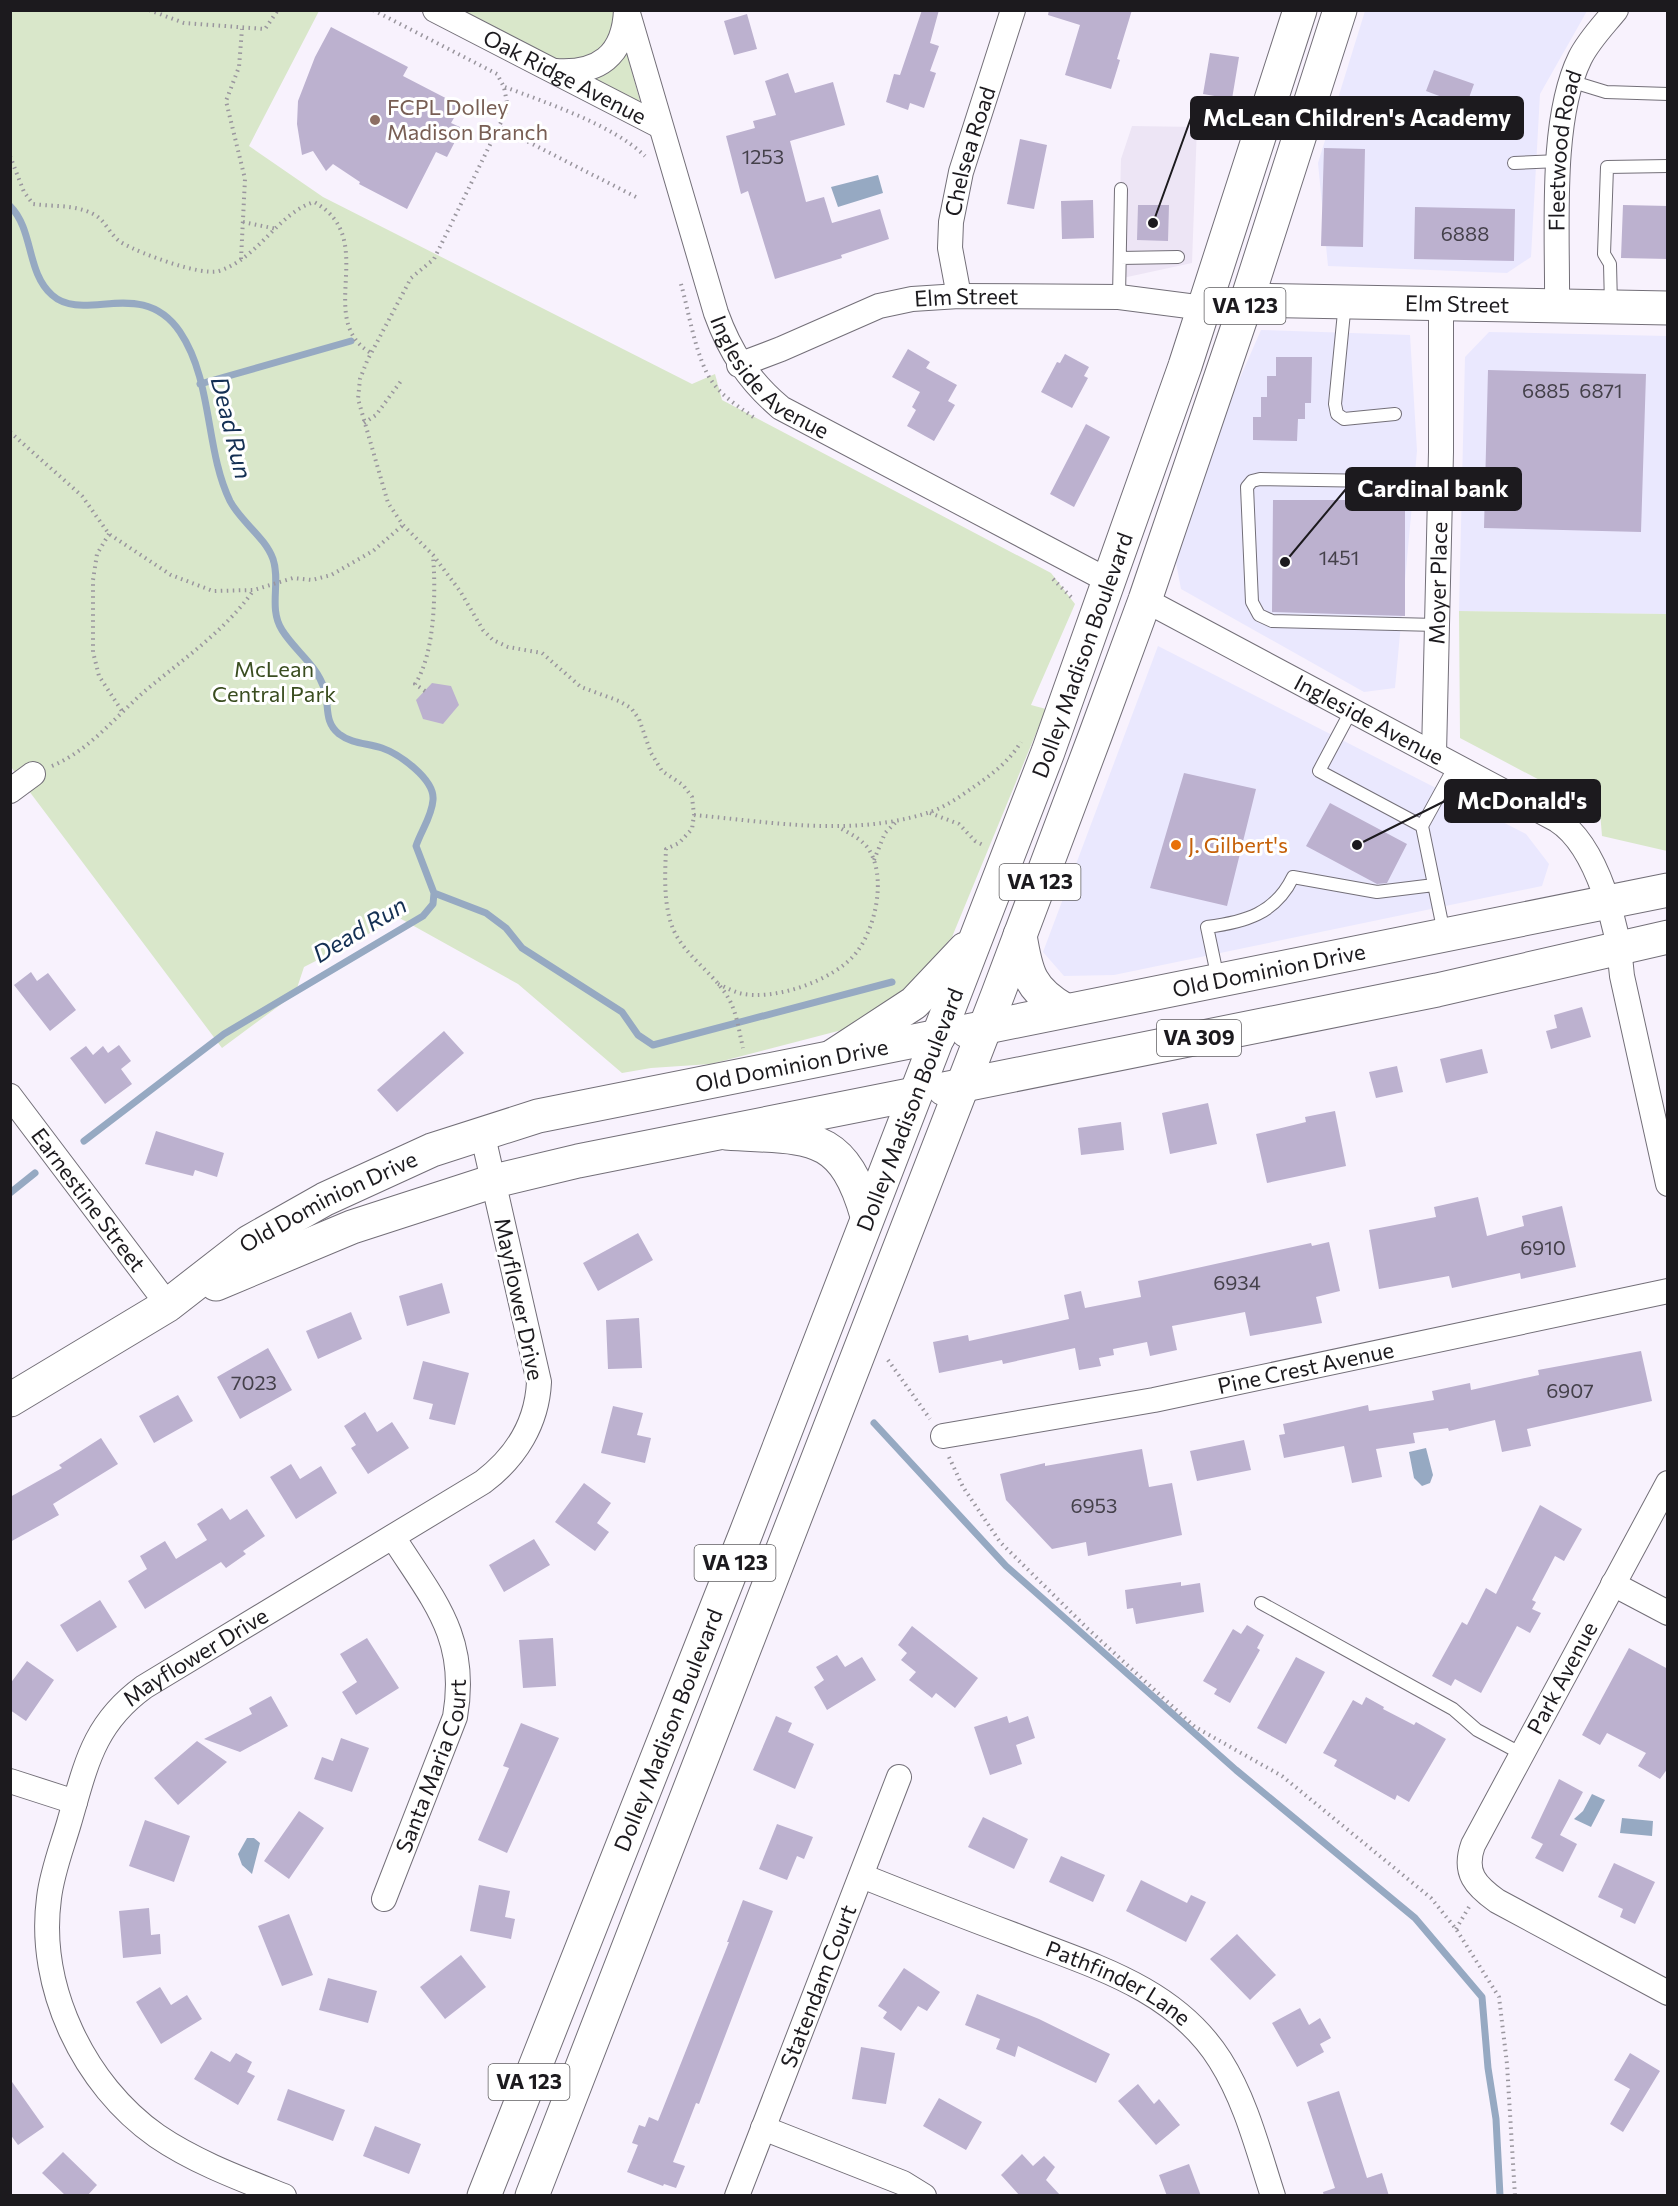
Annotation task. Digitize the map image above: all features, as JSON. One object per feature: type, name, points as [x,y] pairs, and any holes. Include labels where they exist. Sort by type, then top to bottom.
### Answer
[{"type":"main road","name":"Dolley Madison Boulevard","points":[[484,2196],[746,1533],[1048,752],[1129,528],[1204,308],[1300,10]]},
{"type":"main road","name":"Dolley Madison Boulevard","points":[[532,2196],[985,1028],[1145,600],[1340,10]]},
{"type":"main road","name":"Elm Street","points":[[1246,300],[1668,308]]},
{"type":"main road","points":[[1129,528],[1131,576],[1145,600]]},
{"type":"main road","points":[[1109,581],[1117,590],[1119,608],[1112,689]]},
{"type":"main road","name":"Old Dominion Drive","points":[[10,1400],[168,1305],[249,1242],[307,1209],[404,1161],[482,1132],[603,1102],[985,1028],[1218,979],[1668,890]]},
{"type":"main road","points":[[833,1056],[914,1003],[978,934]]},
{"type":"main road","points":[[1020,935],[1024,961],[1033,983],[1049,1000],[1065,1010]]},
{"type":"main road","name":"Old Dominion Drive","points":[[168,1305],[341,1231],[494,1181],[578,1161],[1437,990],[1668,937]]},
{"type":"main road","points":[[726,1133],[801,1138],[830,1149],[852,1173],[867,1216]]},
{"type":"street","name":"Oak Ridge Avenue","points":[[435,10],[660,126]]},
{"type":"street","points":[[552,70],[575,72],[603,61],[613,52],[620,40],[626,10]]},
{"type":"street","name":"Ingleside Avenue","points":[[626,10],[725,339],[739,365],[758,389],[781,408],[1109,581]]},
{"type":"street","name":"Chelsea Road","points":[[959,296],[950,248],[951,222],[961,172],[1012,10]]},
{"type":"street","name":"Fleetwood Road","points":[[1557,306],[1559,161],[1563,112],[1570,81],[1589,44],[1616,10]]},
{"type":"street","name":"Elm Street","points":[[739,365],[781,350],[879,306],[912,299],[959,296],[1119,297],[1204,308]]},
{"type":"street","name":"Moyer Place","points":[[1441,304],[1437,624],[1444,760]]},
{"type":"street","name":"Ingleside Avenue","points":[[1145,600],[1571,830],[1590,857],[1620,948]]},
{"type":"street","points":[[10,791],[33,774]]},
{"type":"street","points":[[1620,948],[1622,976],[1660,1111],[1668,1184]]},
{"type":"street","name":"Earnestine Street","points":[[10,1096],[168,1305]]},
{"type":"street","name":"Mayflower Drive","points":[[284,2196],[256,2190],[176,2148],[138,2121],[108,2091],[75,2039],[55,1982],[47,1919],[51,1882],[99,1733],[107,1720],[130,1697],[495,1473],[525,1436],[535,1408],[539,1382],[537,1367],[482,1132]]},
{"type":"street","name":"Pine Crest Avenue","points":[[943,1436],[1154,1400],[1668,1291]]},
{"type":"street","name":"Park Avenue","points":[[1668,1483],[1473,1845],[1468,1862],[1471,1876],[1479,1888],[1497,1901],[1668,1993]]},
{"type":"street","name":"Santa Maria Court","points":[[384,1899],[455,1717],[460,1691],[459,1666],[453,1639],[441,1614],[393,1537]]},
{"type":"street","points":[[1613,1584],[1668,1613]]},
{"type":"street","name":"Statendam Court","points":[[737,2196],[899,1777]]},
{"type":"street","points":[[10,1781],[75,1802]]},
{"type":"street","name":"Pathfinder Lane","points":[[862,1876],[1118,1975],[1166,2003],[1205,2039],[1231,2078],[1242,2101],[1273,2196]]},
{"type":"street","points":[[763,2128],[903,2183],[924,2196]]},
{"type":"lane","points":[[1570,81],[1606,92],[1668,94]]},
{"type":"lane","points":[[1514,163],[1559,161]]},
{"type":"lane","points":[[1611,308],[1610,264],[1604,254],[1607,167],[1668,166]]},
{"type":"lane","points":[[1119,297],[1121,189]]},
{"type":"lane","points":[[1120,258],[1178,257]]},
{"type":"lane","points":[[1345,302],[1335,404],[1337,414],[1344,419],[1395,414]]},
{"type":"lane","points":[[1437,624],[1272,621],[1259,615],[1252,602],[1248,487],[1252,481],[1260,479],[1440,482]]},
{"type":"lane","points":[[1351,711],[1319,771],[1422,826]]},
{"type":"lane","points":[[1444,760],[1422,826],[1444,934]]},
{"type":"lane","points":[[1218,979],[1207,927],[1245,920],[1265,912],[1279,900],[1293,878],[1377,892],[1434,885]]},
{"type":"lane","points":[[1261,1603],[1453,1709],[1478,1730],[1522,1754]]},
{"type":"path","points":[[149,10],[184,23],[265,29],[278,10]]},
{"type":"path","points":[[373,10],[497,74],[504,87],[508,108],[501,128],[434,259],[411,278],[371,353],[360,379],[358,399],[388,503],[403,525],[433,555],[460,591],[472,615],[493,640],[508,647],[542,653],[581,687],[631,708],[639,719],[651,753],[662,771],[683,785],[692,797],[694,814],[692,829],[679,843],[666,849],[668,902],[673,929],[684,949],[718,984],[734,1011],[741,1041]]},
{"type":"path","points":[[241,260],[245,179],[226,101],[238,67],[242,28]]},
{"type":"path","points":[[504,87],[562,109],[634,144]]},
{"type":"path","points":[[501,128],[636,197]]},
{"type":"path","points":[[10,156],[24,192],[33,204],[79,208],[98,217],[123,244],[196,271],[218,271],[241,260],[304,205],[314,202],[335,218],[348,263],[346,325],[359,346],[371,353]]},
{"type":"path","points":[[243,222],[277,229]]},
{"type":"path","points":[[364,423],[376,415],[401,381]]},
{"type":"path","points":[[10,432],[81,496],[109,534],[171,575],[213,591],[254,590],[293,578],[312,580],[331,575],[373,551],[403,525]]},
{"type":"path","points":[[109,534],[97,554],[93,580],[93,652],[99,676],[122,711]]},
{"type":"path","points":[[425,691],[415,684],[423,672],[430,638],[435,579],[433,555]]},
{"type":"path","points":[[33,774],[78,752],[122,711],[230,621],[254,590]]},
{"type":"path","points":[[694,814],[838,827],[897,820],[929,813],[985,780],[1011,756],[1024,736]]},
{"type":"path","points":[[929,813],[947,817],[959,824],[975,841],[988,848]]},
{"type":"path","points":[[874,860],[885,833],[897,820]]},
{"type":"path","points":[[718,984],[739,993],[783,992],[824,978],[845,964],[857,952],[874,914],[877,882],[874,860],[867,848],[855,836],[838,827]]},
{"type":"path","points":[[888,1360],[943,1436],[946,1450],[963,1487],[1000,1542],[1088,1629],[1196,1727],[1282,1776],[1431,1898],[1456,1929],[1499,1996],[1507,2064],[1515,2196]]},
{"type":"shaded area","points":[[1365,11],[1587,11],[1540,94],[1531,257],[1507,273],[1328,266],[1318,163]]},
{"type":"shaded area","points":[[1132,126],[1197,127],[1192,263],[1118,279],[1121,159]]},
{"type":"shaded area","points":[[878,175],[883,193],[838,207],[831,187]]},
{"type":"shaded area","points":[[1261,330],[1410,335],[1417,451],[1395,688],[1364,692],[1181,589],[1175,557],[1197,476]]},
{"type":"shaded area","points":[[1489,332],[1667,336],[1667,614],[1459,611],[1465,357]]},
{"type":"shaded area","points":[[1158,646],[1526,834],[1549,864],[1542,886],[1114,975],[1064,976],[1043,952]]},
{"type":"shaded area","points":[[1426,1448],[1433,1475],[1430,1483],[1422,1486],[1414,1478],[1409,1452]]},
{"type":"shaded area","points":[[1592,1794],[1605,1800],[1591,1827],[1574,1819],[1583,1811]]},
{"type":"shaded area","points":[[1622,1818],[1653,1821],[1652,1836],[1620,1833]]},
{"type":"shaded area","points":[[247,1838],[254,1838],[260,1843],[252,1874],[242,1865],[238,1854]]},
{"type":"green space","name":"McLean Central Park","points":[[10,11],[319,11],[249,146],[323,197],[692,384],[715,374],[722,400],[1051,573],[1075,604],[1031,705],[1046,709],[952,937],[925,968],[889,1021],[838,1031],[711,1064],[651,1068],[622,1073],[518,984],[394,915],[376,930],[304,967],[295,994],[222,1048],[11,767]]},
{"type":"green space","points":[[450,11],[615,11],[645,119]]},
{"type":"green space","points":[[1459,611],[1667,614],[1667,851],[1602,836],[1600,812],[1460,738]]},
{"type":"building","points":[[922,10],[939,10],[930,43],[939,46],[930,71],[936,73],[924,108],[910,103],[908,110],[886,102],[894,74],[900,75]]},
{"type":"building","points":[[1049,10],[1132,10],[1117,59],[1120,60],[1111,89],[1065,75],[1080,25],[1048,15]]},
{"type":"building","points":[[747,14],[757,49],[734,55],[724,21]]},
{"type":"building","name":"FCPL Dolley Madison Branch","points":[[331,27],[408,67],[403,76],[461,106],[451,123],[462,128],[447,157],[436,152],[407,209],[359,184],[360,182],[333,164],[326,171],[313,151],[302,155],[297,124],[298,101],[315,57]]},
{"type":"building","points":[[1210,53],[1239,57],[1232,99],[1203,94]]},
{"type":"building","points":[[1434,70],[1474,84],[1466,106],[1426,91]]},
{"type":"building","points":[[788,73],[795,93],[833,82],[845,125],[790,141],[806,202],[824,197],[832,223],[880,209],[889,239],[841,255],[842,258],[775,279],[748,191],[741,194],[726,136],[755,128],[753,121],[776,115],[765,81]]},
{"type":"building","points":[[1020,139],[1047,145],[1034,209],[1007,204]]},
{"type":"building","points":[[1324,148],[1365,149],[1363,247],[1321,246]]},
{"type":"building","points":[[1093,200],[1094,238],[1062,239],[1061,201]]},
{"type":"building","points":[[1138,205],[1169,205],[1168,241],[1137,240]]},
{"type":"building","points":[[1623,205],[1668,206],[1668,259],[1621,258]]},
{"type":"building","points":[[1415,207],[1515,209],[1514,261],[1414,259]]},
{"type":"building","points":[[908,349],[930,362],[926,368],[957,385],[948,401],[955,405],[934,441],[907,426],[916,410],[912,407],[920,392],[892,377]]},
{"type":"building","points":[[1065,354],[1089,367],[1084,376],[1088,378],[1072,408],[1041,392],[1057,362],[1060,363]]},
{"type":"building","points":[[1276,357],[1312,357],[1311,403],[1305,403],[1305,419],[1298,419],[1297,441],[1253,440],[1253,417],[1261,417],[1261,397],[1267,397],[1267,376],[1276,376]]},
{"type":"building","points":[[1488,370],[1646,374],[1641,532],[1484,528]]},
{"type":"building","points":[[1086,424],[1110,437],[1074,507],[1050,494]]},
{"type":"building","points":[[1273,500],[1405,500],[1405,616],[1272,612]]},
{"type":"building","points":[[432,683],[451,686],[459,705],[443,724],[423,719],[416,700]]},
{"type":"building","points":[[1184,773],[1256,789],[1227,906],[1150,888]]},
{"type":"building","points":[[1330,803],[1407,844],[1387,883],[1377,884],[1306,846]]},
{"type":"building","points":[[31,972],[37,981],[48,973],[76,1010],[50,1031],[14,985]]},
{"type":"building","points":[[1582,1007],[1591,1037],[1551,1049],[1546,1031],[1557,1028],[1554,1015]]},
{"type":"building","points":[[444,1031],[464,1053],[397,1112],[377,1090]]},
{"type":"building","points":[[119,1045],[131,1061],[121,1069],[132,1084],[105,1104],[70,1058],[86,1046],[93,1055],[103,1046],[108,1053]]},
{"type":"building","points":[[1482,1049],[1488,1073],[1446,1083],[1440,1059]]},
{"type":"building","points":[[1397,1066],[1403,1092],[1376,1098],[1369,1072]]},
{"type":"building","points":[[1208,1103],[1217,1144],[1170,1154],[1162,1113]]},
{"type":"building","points":[[1335,1111],[1346,1166],[1267,1183],[1256,1134],[1306,1122],[1305,1117]]},
{"type":"building","points":[[1121,1122],[1124,1150],[1081,1155],[1078,1128]]},
{"type":"building","points":[[156,1131],[224,1153],[217,1177],[195,1170],[193,1176],[145,1164]]},
{"type":"building","points":[[1478,1197],[1487,1236],[1524,1226],[1522,1216],[1562,1206],[1576,1267],[1521,1279],[1520,1273],[1452,1288],[1449,1276],[1379,1289],[1369,1230],[1436,1217],[1434,1207]]},
{"type":"building","points":[[638,1233],[653,1260],[598,1291],[583,1263]]},
{"type":"building","points":[[1329,1242],[1340,1291],[1316,1297],[1322,1323],[1250,1336],[1245,1312],[1172,1326],[1177,1350],[1150,1356],[1147,1342],[1113,1349],[1114,1355],[1099,1358],[1101,1366],[1079,1370],[1075,1348],[1003,1364],[1002,1360],[939,1373],[933,1342],[968,1335],[969,1341],[1069,1319],[1064,1295],[1081,1291],[1085,1308],[1141,1297],[1138,1281],[1311,1243],[1312,1246]]},
{"type":"building","points":[[442,1283],[450,1313],[407,1326],[399,1296]]},
{"type":"building","points":[[351,1312],[362,1339],[318,1359],[306,1331]]},
{"type":"building","points":[[639,1318],[642,1368],[608,1369],[606,1320]]},
{"type":"building","points":[[268,1348],[292,1390],[240,1419],[217,1377]]},
{"type":"building","points":[[1641,1351],[1652,1401],[1527,1429],[1531,1446],[1502,1452],[1495,1420],[1449,1431],[1448,1428],[1413,1433],[1415,1443],[1376,1449],[1382,1477],[1352,1483],[1344,1446],[1284,1458],[1279,1435],[1285,1434],[1283,1424],[1368,1405],[1369,1411],[1434,1400],[1432,1391],[1470,1383],[1471,1390],[1539,1375],[1538,1370]]},
{"type":"building","points":[[423,1361],[469,1373],[455,1425],[429,1419],[433,1404],[413,1399]]},
{"type":"building","points":[[178,1395],[193,1421],[154,1443],[139,1416]]},
{"type":"building","points":[[613,1406],[643,1413],[637,1435],[651,1438],[645,1463],[601,1453]]},
{"type":"building","points":[[365,1412],[377,1432],[392,1422],[409,1448],[368,1474],[351,1448],[356,1445],[344,1426]]},
{"type":"building","points":[[101,1438],[118,1464],[53,1504],[59,1515],[10,1542],[10,1497],[62,1468],[59,1465]]},
{"type":"building","points":[[1244,1440],[1251,1470],[1197,1481],[1190,1451]]},
{"type":"building","points":[[1142,1449],[1149,1487],[1172,1483],[1182,1535],[1088,1556],[1086,1542],[1052,1549],[1006,1500],[1000,1474],[1045,1463],[1045,1466]]},
{"type":"building","points":[[291,1464],[300,1479],[321,1466],[337,1493],[296,1519],[270,1477]]},
{"type":"building","points":[[584,1483],[611,1503],[597,1523],[609,1532],[595,1551],[555,1522]]},
{"type":"building","points":[[1540,1505],[1582,1529],[1564,1561],[1555,1556],[1532,1600],[1536,1602],[1532,1609],[1541,1613],[1530,1633],[1517,1626],[1481,1693],[1455,1679],[1451,1686],[1432,1676],[1462,1622],[1467,1625],[1486,1588],[1496,1594]]},
{"type":"building","points":[[222,1508],[230,1520],[247,1509],[265,1536],[243,1551],[246,1554],[226,1568],[221,1562],[145,1609],[128,1581],[147,1569],[140,1556],[165,1541],[176,1559],[207,1540],[197,1524]]},
{"type":"building","points":[[534,1539],[550,1565],[504,1592],[489,1565]]},
{"type":"building","points":[[1181,1582],[1181,1586],[1200,1583],[1204,1612],[1136,1624],[1133,1608],[1127,1609],[1125,1590]]},
{"type":"building","points":[[100,1600],[117,1627],[77,1652],[60,1625]]},
{"type":"building","points":[[1247,1625],[1264,1635],[1257,1648],[1260,1650],[1230,1703],[1214,1694],[1217,1689],[1203,1681],[1233,1629],[1241,1634]]},
{"type":"building","points":[[912,1626],[978,1678],[955,1708],[936,1693],[932,1698],[909,1680],[916,1672],[901,1660],[907,1653],[898,1645]]},
{"type":"building","points":[[367,1638],[399,1688],[356,1715],[342,1692],[357,1682],[340,1654]]},
{"type":"building","points":[[553,1638],[556,1686],[523,1688],[519,1640]]},
{"type":"building","points":[[1629,1648],[1668,1669],[1668,1768],[1660,1779],[1638,1766],[1646,1753],[1607,1733],[1600,1745],[1582,1735]]},
{"type":"building","points":[[837,1655],[845,1667],[862,1657],[876,1680],[827,1710],[814,1687],[824,1680],[816,1667]]},
{"type":"building","points":[[1296,1657],[1325,1672],[1286,1744],[1257,1728]]},
{"type":"building","points":[[27,1661],[54,1680],[26,1721],[10,1710],[10,1684]]},
{"type":"building","points":[[271,1696],[288,1726],[240,1752],[204,1739],[252,1714],[249,1708]]},
{"type":"building","points":[[1366,1697],[1384,1707],[1383,1709],[1414,1725],[1416,1722],[1446,1739],[1409,1802],[1397,1795],[1395,1800],[1334,1766],[1337,1760],[1323,1753],[1353,1700],[1362,1705]]},
{"type":"building","points":[[776,1716],[792,1723],[788,1732],[814,1744],[795,1789],[753,1770]]},
{"type":"building","points":[[1007,1716],[1009,1723],[1028,1716],[1035,1738],[1016,1745],[1022,1764],[990,1775],[974,1727]]},
{"type":"building","points":[[521,1723],[559,1738],[507,1853],[478,1840],[509,1768],[503,1766]]},
{"type":"building","points":[[341,1738],[369,1748],[352,1792],[314,1779],[322,1757],[333,1761]]},
{"type":"building","points":[[197,1741],[227,1762],[178,1805],[154,1778]]},
{"type":"building","points":[[1559,1779],[1583,1792],[1560,1835],[1577,1844],[1563,1872],[1535,1858],[1543,1844],[1531,1838]]},
{"type":"building","points":[[299,1811],[324,1828],[289,1879],[264,1861]]},
{"type":"building","points":[[983,1817],[1028,1839],[1014,1869],[968,1847]]},
{"type":"building","points":[[145,1820],[190,1836],[174,1882],[129,1866]]},
{"type":"building","points":[[777,1824],[813,1837],[804,1859],[797,1856],[787,1880],[759,1869]]},
{"type":"building","points":[[1061,1856],[1105,1875],[1093,1902],[1049,1882]]},
{"type":"building","points":[[1614,1863],[1655,1882],[1635,1924],[1620,1917],[1623,1909],[1598,1897]]},
{"type":"building","points":[[1141,1880],[1187,1903],[1191,1895],[1206,1902],[1186,1942],[1126,1911]]},
{"type":"building","points":[[479,1885],[510,1891],[505,1917],[515,1919],[511,1939],[470,1931]]},
{"type":"building","points":[[743,1900],[773,1911],[699,2104],[696,2103],[673,2162],[685,2166],[676,2188],[664,2184],[663,2186],[627,2172],[638,2145],[632,2143],[639,2125],[645,2127],[649,2117],[658,2121],[729,1942],[727,1942]]},
{"type":"building","points":[[149,1908],[151,1935],[160,1934],[161,1954],[123,1958],[119,1911]]},
{"type":"building","points":[[289,1914],[313,1975],[282,1986],[258,1926]]},
{"type":"building","points":[[1237,1934],[1276,1975],[1250,2000],[1210,1959]]},
{"type":"building","points":[[461,1955],[486,1987],[445,2019],[420,1987]]},
{"type":"building","points":[[904,1968],[940,1992],[927,2011],[918,2006],[901,2031],[883,2018],[887,2012],[878,2006]]},
{"type":"building","points":[[328,1978],[377,1991],[368,2023],[319,2010]]},
{"type":"building","points":[[160,1987],[171,2005],[187,1995],[202,2019],[161,2044],[136,2002]]},
{"type":"building","points":[[977,1994],[1039,2019],[1110,2054],[1096,2083],[1018,2046],[1015,2057],[996,2049],[1000,2039],[965,2025]]},
{"type":"building","points":[[1300,2008],[1309,2025],[1320,2018],[1331,2038],[1320,2044],[1324,2052],[1297,2067],[1272,2023]]},
{"type":"building","points":[[861,2047],[895,2053],[886,2104],[852,2099]]},
{"type":"building","points":[[211,2051],[230,2062],[236,2053],[252,2062],[247,2072],[255,2076],[238,2105],[194,2079]]},
{"type":"building","points":[[1630,2053],[1660,2071],[1623,2132],[1610,2124],[1630,2089],[1614,2080]]},
{"type":"building","points":[[10,2079],[44,2127],[18,2145],[10,2134]]},
{"type":"building","points":[[1138,2084],[1154,2104],[1159,2099],[1180,2125],[1156,2145],[1118,2101]]},
{"type":"building","points":[[288,2089],[345,2110],[333,2141],[277,2120]]},
{"type":"building","points":[[1339,2091],[1367,2178],[1382,2173],[1389,2196],[1324,2196],[1323,2192],[1335,2188],[1307,2102]]},
{"type":"building","points":[[939,2098],[982,2122],[966,2150],[923,2126]]},
{"type":"building","points":[[375,2126],[421,2144],[409,2174],[363,2156]]},
{"type":"building","points":[[63,2152],[97,2185],[87,2196],[66,2196],[42,2173]]},
{"type":"building","points":[[1022,2154],[1033,2166],[1044,2156],[1055,2167],[1046,2180],[1061,2196],[1020,2196],[1001,2175]]},
{"type":"building","points":[[1189,2164],[1201,2196],[1167,2196],[1159,2175]]},
{"type":"waterway","name":"Dead Run","points":[[10,206],[23,227],[38,275],[52,295],[65,303],[80,305],[131,303],[148,307],[165,316],[180,332],[191,351],[198,372],[222,481],[235,509],[264,544],[273,559],[278,622],[287,638],[320,679],[326,694],[331,724],[344,737],[354,742],[382,748],[415,768],[428,784],[433,800],[416,846],[434,893],[433,904],[423,916],[224,1034],[84,1141]]},
{"type":"waterway","points":[[200,384],[351,341]]},
{"type":"waterway","points":[[434,893],[486,913],[506,928],[522,948],[622,1012],[638,1035],[653,1045],[892,982]]},
{"type":"waterway","name":"Dead Run","points":[[10,1193],[35,1173]]},
{"type":"waterway","points":[[874,1423],[1006,1566],[1236,1770],[1415,1918],[1482,1997],[1488,2068],[1496,2119],[1500,2196]]},
{"type":"place","name":"FCPL Dolley Madison Branch","points":[[375,120]]},
{"type":"place","name":"McLean Children's Academy","points":[[1153,223]]},
{"type":"place","name":"Cardinal bank","points":[[1285,562]]},
{"type":"place","name":"J. Gilbert's","points":[[1176,845]]},
{"type":"place","name":"McDonald's","points":[[1357,845]]}]
